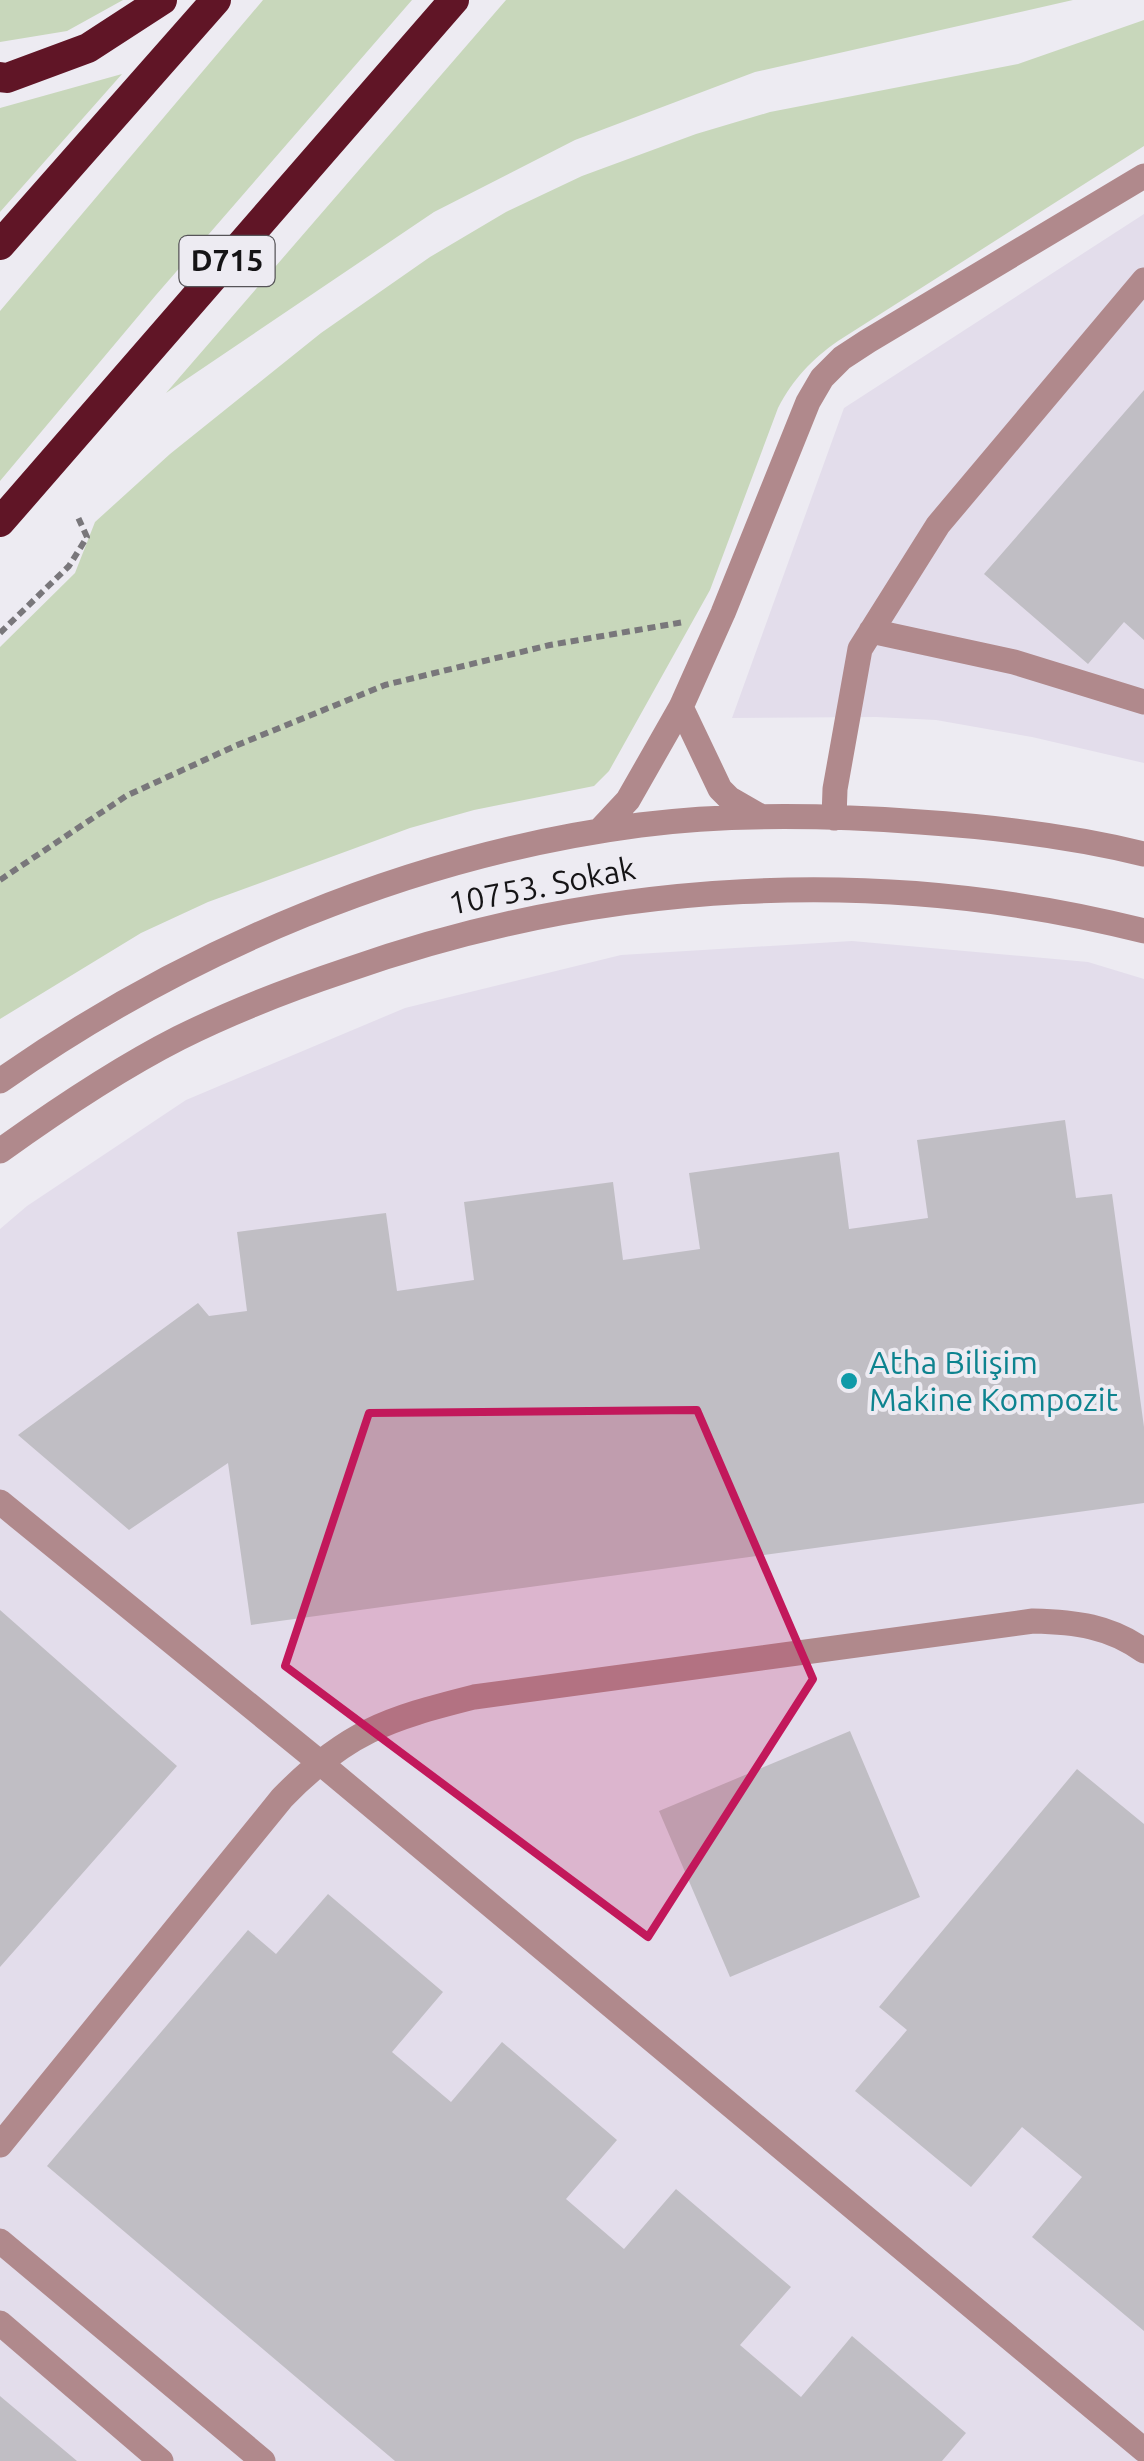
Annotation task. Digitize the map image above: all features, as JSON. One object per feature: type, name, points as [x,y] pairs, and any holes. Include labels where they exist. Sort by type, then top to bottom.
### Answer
[{"type":"highway","points":[[0,77],[7,78],[88,48],[162,0]]},
{"type":"highway","points":[[0,246],[216,0]]},
{"type":"highway","name":"D715","points":[[0,522],[454,0]]},
{"type":"street","points":[[599,831],[628,800],[681,707],[822,378],[842,358],[868,341],[1144,176]]},
{"type":"street","points":[[834,818],[834,789],[860,649],[938,525],[1144,280]]},
{"type":"street","points":[[872,631],[1014,662],[1144,702]]},
{"type":"street","points":[[681,707],[720,789],[764,818]]},
{"type":"street","name":"10753. Sokak","points":[[0,1082],[116,1006],[255,936],[397,882],[468,860],[599,831],[684,821],[834,818],[964,825],[1144,854]]},
{"type":"street","name":"10753. Sokak","points":[[0,1151],[114,1074],[252,1005],[414,946],[573,909],[663,896],[836,888],[1024,906],[1144,930]]},
{"type":"street","points":[[0,1502],[1144,2450]]},
{"type":"street","points":[[0,2145],[282,1798],[318,1762],[359,1734],[412,1713],[474,1697],[1014,1624],[1077,1622],[1123,1636],[1144,1651]]},
{"type":"street","points":[[0,2241],[263,2461]]},
{"type":"street","points":[[0,2323],[161,2461]]},
{"type":"path","points":[[0,633],[69,566],[87,537],[77,515]]},
{"type":"path","points":[[0,880],[126,796],[235,746],[385,685],[550,645],[723,613]]},
{"type":"highlighted area","points":[[697,1410],[813,1679],[648,1937],[285,1666],[369,1413]]},
{"type":"shaded area","points":[[1144,214],[1144,763],[936,720],[732,718],[844,408]]},
{"type":"shaded area","points":[[852,941],[1088,962],[1144,979],[1144,2461],[0,2461],[0,1229],[27,1206],[186,1100],[405,1008],[621,955]]},
{"type":"green space","points":[[0,0],[123,0],[67,31],[0,42]]},
{"type":"green space","points":[[263,0],[412,0],[0,481],[0,311]]},
{"type":"green space","points":[[506,0],[1073,0],[755,72],[575,140],[434,212],[166,393]]},
{"type":"green space","points":[[1144,20],[1144,146],[838,341],[804,370],[778,408],[710,590],[609,771],[594,786],[474,810],[410,828],[208,902],[141,933],[0,1019],[0,647],[75,573],[95,522],[170,454],[321,333],[430,257],[506,212],[582,176],[696,134],[770,112],[1018,64]]},
{"type":"green space","points":[[122,74],[0,212],[0,108]]},
{"type":"building","points":[[1144,390],[1144,640],[1124,622],[1088,664],[984,574]]},
{"type":"building","points":[[1065,1120],[1076,1198],[1112,1194],[1144,1427],[1144,1503],[251,1625],[228,1463],[129,1530],[18,1435],[198,1303],[209,1316],[247,1311],[237,1232],[386,1213],[397,1291],[474,1280],[464,1202],[613,1182],[623,1260],[700,1249],[689,1173],[839,1152],[849,1229],[928,1218],[917,1140]]},
{"type":"building","points":[[0,1610],[177,1766],[0,1967]]},
{"type":"building","points":[[850,1731],[920,1897],[730,1977],[659,1811]]},
{"type":"building","points":[[1077,1769],[1144,1824],[1144,2331],[1032,2237],[1082,2177],[1022,2127],[971,2187],[855,2091],[907,2030],[879,2007]]},
{"type":"building","points":[[328,1894],[443,1992],[392,2052],[451,2102],[502,2042],[617,2140],[566,2199],[624,2249],[676,2189],[791,2287],[740,2345],[801,2397],[852,2336],[966,2433],[942,2461],[395,2461],[47,2166],[248,1930],[276,1954]]},
{"type":"building","points":[[0,2396],[77,2461],[0,2461]]},
{"type":"place","name":"Atha Bilişim Makine Kompozit","points":[[849,1381]]}]
